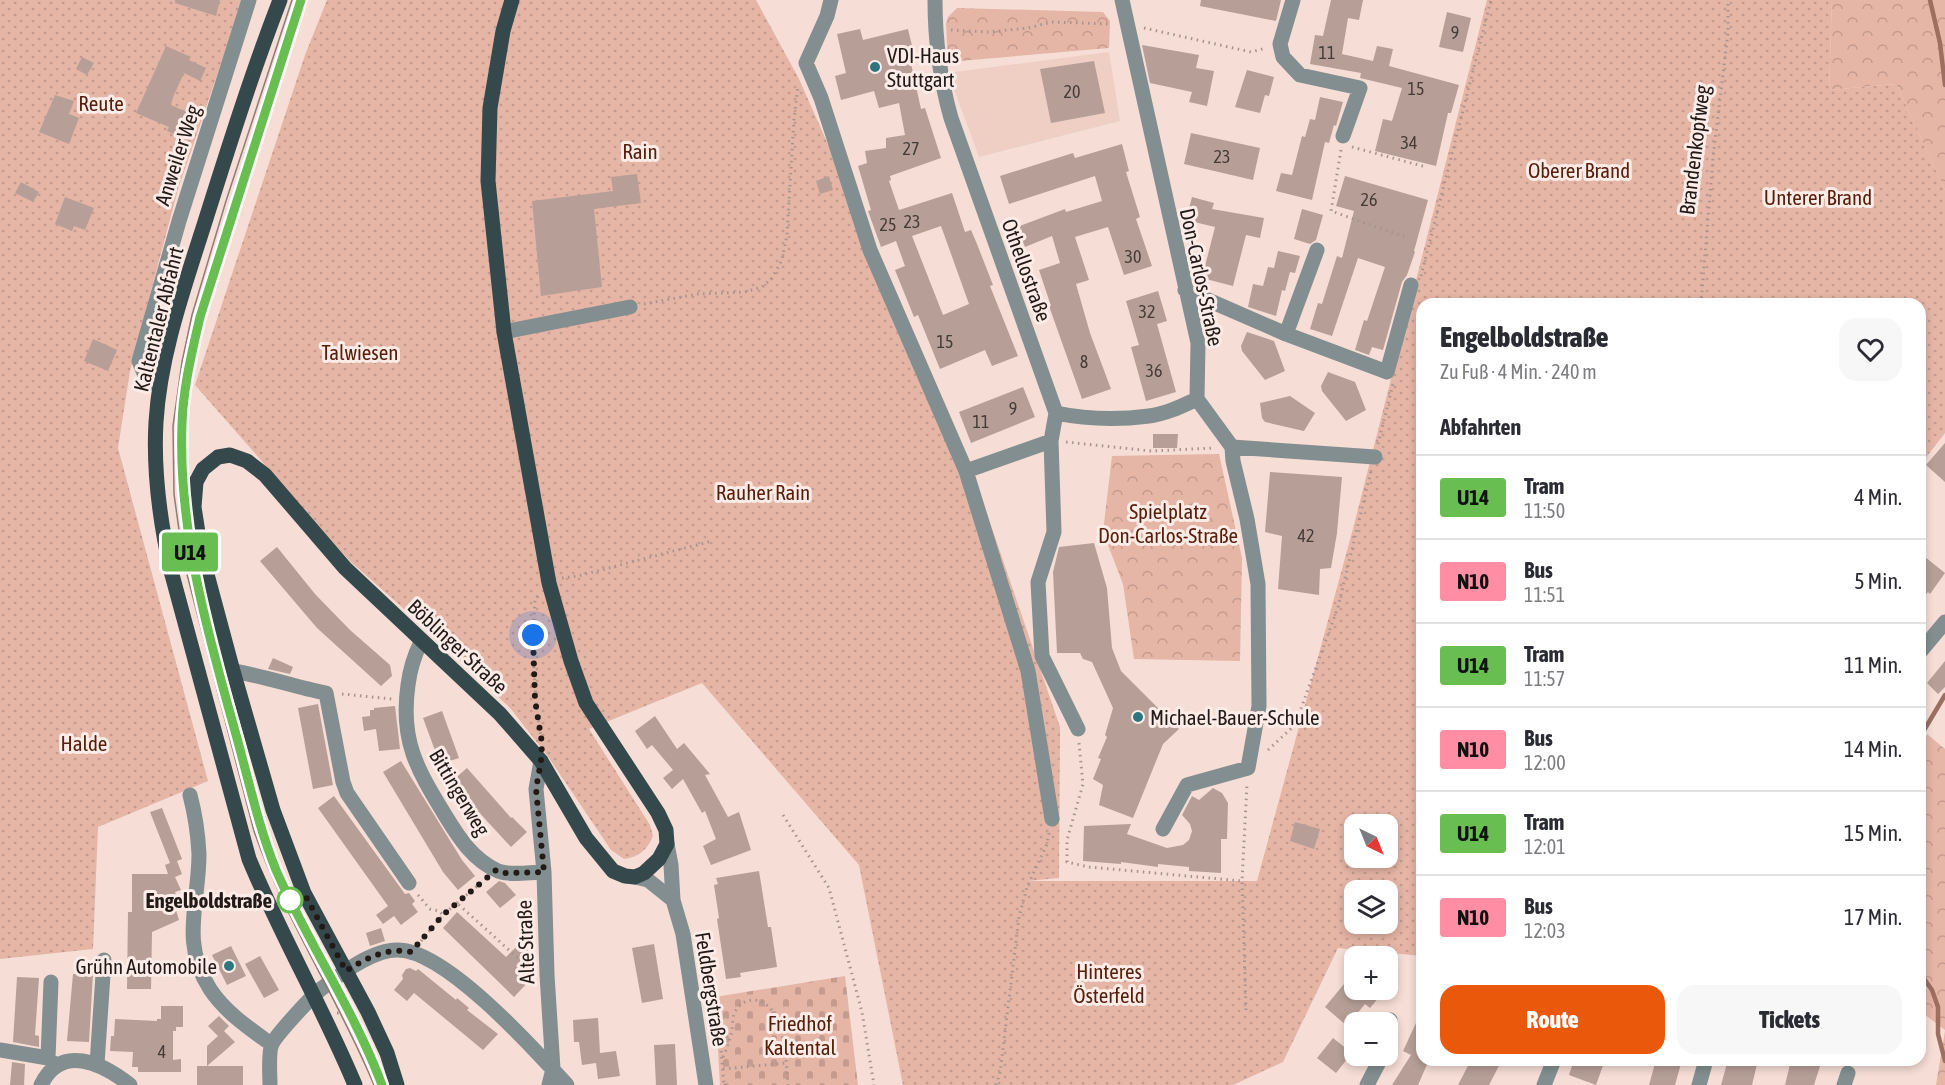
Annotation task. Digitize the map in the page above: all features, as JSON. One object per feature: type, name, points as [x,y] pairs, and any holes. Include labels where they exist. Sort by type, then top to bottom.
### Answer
[{"type":"main road","name":"Kaltentaler Abfahrt","points":[[280,0],[223,165],[177,311],[159,388],[156,423],[157,482],[162,530],[171,571],[249,859],[263,894],[314,995]]},
{"type":"main road","points":[[512,0],[503,31],[490,108],[488,181],[504,332],[549,581],[571,661],[586,703],[658,813],[666,830],[667,844],[659,859],[635,877]]},
{"type":"main road","name":"Böblinger Straße","points":[[397,1085],[382,1043],[304,893],[273,810],[201,552],[194,507],[196,482],[203,469],[218,457],[230,455],[247,461],[264,475],[345,568],[500,714],[541,761],[586,838],[613,871],[635,877]]},
{"type":"main road","points":[[314,995],[355,1085]]},
{"type":"street","name":"Anweiler Weg","points":[[159,388],[144,373],[139,361],[179,220],[249,0]]},
{"type":"street","points":[[837,0],[831,0],[827,16],[806,63],[821,98],[870,250],[966,471],[1028,671],[1052,819]]},
{"type":"street","name":"Othellostraße","points":[[935,0],[935,29],[942,85],[951,118],[1056,413]]},
{"type":"street","name":"Don-Carlos-Straße","points":[[1122,0],[1198,344],[1197,399]]},
{"type":"street","points":[[1293,0],[1280,44],[1283,57],[1300,75],[1360,88],[1342,140]]},
{"type":"street","points":[[1286,334],[1317,250]]},
{"type":"street","points":[[1185,290],[1286,334],[1387,372],[1415,286]]},
{"type":"street","points":[[504,332],[630,307]]},
{"type":"street","points":[[1078,729],[1042,656],[1038,582],[1054,532],[1052,441],[1056,413],[1080,418],[1150,416],[1178,408],[1197,399],[1232,447],[1233,461],[1247,519],[1258,584],[1259,706],[1248,768],[1187,785],[1163,829]]},
{"type":"street","points":[[966,471],[1052,441]]},
{"type":"street","points":[[1232,447],[1375,457]]},
{"type":"street","points":[[1926,645],[1945,622]]},
{"type":"street","name":"Bittingerweg","points":[[421,642],[414,656],[406,701],[405,718],[409,745],[427,785],[457,836],[469,851],[496,870]]},
{"type":"street","points":[[233,671],[326,693],[347,793],[409,883]]},
{"type":"street","name":"Alte Straße","points":[[541,761],[536,789],[544,872],[553,1069],[549,1085]]},
{"type":"street","points":[[190,795],[196,820],[199,854],[192,937],[198,961],[204,979],[219,1001],[248,1027],[272,1044]]},
{"type":"street","name":"Feldbergstraße","points":[[667,844],[673,900],[683,934],[706,1085]]},
{"type":"street","points":[[496,870],[504,873],[544,872]]},
{"type":"street","points":[[635,877],[648,880],[673,900]]},
{"type":"street","points":[[270,1085],[272,1044],[314,995],[363,960],[399,949],[411,952],[437,965],[467,987],[522,1037],[567,1085]]},
{"type":"street","points":[[97,1064],[104,960]]},
{"type":"street","points":[[41,1085],[52,1062],[51,982]]},
{"type":"street","points":[[0,1050],[52,1062],[81,1060],[97,1064],[130,1085]]},
{"type":"street","points":[[1367,1085],[1377,1066]]},
{"type":"street","points":[[1544,1085],[1552,1066]]},
{"type":"street","points":[[1699,1085],[1704,1066]]},
{"type":"path","points":[[1415,286],[1491,0]]},
{"type":"path","name":"Brandenkopfweg","points":[[1701,298],[1712,170],[1728,32],[1728,0]]},
{"type":"path","points":[[935,29],[988,32],[1028,28],[1052,22],[1089,22],[1127,25],[1251,52],[1280,44]]},
{"type":"path","points":[[630,307],[698,294],[746,292],[762,287],[772,278],[782,260],[787,235],[794,119],[799,79]]},
{"type":"path","points":[[1408,238],[1330,211],[1342,140],[1426,167]]},
{"type":"path","points":[[1246,1010],[1242,881],[1248,768],[1295,725],[1338,607],[1395,377]]},
{"type":"path","points":[[1052,441],[1151,451],[1232,447]]},
{"type":"path","points":[[541,761],[542,743],[535,700],[533,642],[535,599],[549,581],[578,576],[712,541]]},
{"type":"path","points":[[326,693],[406,701]]},
{"type":"path","points":[[1078,729],[1083,784],[1067,840],[1067,862],[1089,867],[1242,881]]},
{"type":"path","points":[[783,815],[829,888],[862,1012],[874,1085]]},
{"type":"path","points":[[996,1085],[1000,1073],[1019,917],[1028,887],[1047,844],[1052,819]]},
{"type":"path","points":[[411,952],[443,915],[496,870]]},
{"type":"path","points":[[409,883],[430,909],[439,911],[443,915]]},
{"type":"path","points":[[457,903],[536,974],[547,975]]},
{"type":"path","points":[[723,1057],[733,1028],[734,1013],[740,1005],[754,1000],[765,1004],[778,1022],[783,1038],[788,1085]]},
{"type":"path","points":[[695,1007],[713,1019],[719,1027],[724,1085]]},
{"type":"path","points":[[333,1012],[358,1014]]},
{"type":"path","points":[[723,1069],[786,1064]]},
{"type":"shaded area","points":[[1109,52],[1120,121],[979,157],[948,73]]},
{"type":"green space","name":"Reute","points":[[0,0],[243,0],[178,189],[130,371],[118,448],[208,781],[98,827],[93,949],[0,959]]},
{"type":"green space","points":[[327,0],[756,0],[799,79],[970,464],[1060,727],[1059,878],[1027,881],[1257,881],[1354,525],[1487,0],[1832,0],[1829,90],[1896,84],[1945,190],[1945,433],[1926,457],[1926,298],[1416,298],[1416,955],[1398,954],[1398,946],[1338,948],[1283,1062],[1233,1085],[903,1085],[859,865],[702,683],[589,729],[650,825],[653,836],[642,852],[624,859],[611,850],[549,758],[511,709],[430,632],[351,562],[292,499],[195,385],[305,55]]},
{"type":"green space","points":[[1832,0],[1945,0],[1945,190],[1896,84],[1829,90]]},
{"type":"green space","points":[[957,8],[1103,12],[1110,21],[1109,48],[948,62],[946,23],[948,17]]},
{"type":"green space","name":"Spielplatz Don-Carlos-Straße","points":[[1219,454],[1242,558],[1240,661],[1134,659],[1123,584],[1103,532],[1112,456]]},
{"type":"green space","points":[[1927,734],[1945,749],[1945,1030],[1926,1016]]},
{"type":"green space","name":"Friedhof Kaltental","points":[[845,976],[858,1085],[720,1085],[715,997]]},
{"type":"green space","points":[[1945,1031],[1945,1085],[1936,1085]]},
{"type":"building","points":[[175,0],[220,0],[216,16],[175,3]]},
{"type":"building","points":[[1201,0],[1281,0],[1276,21],[1200,6]]},
{"type":"building","points":[[1331,0],[1363,0],[1359,20],[1348,18],[1342,54],[1373,61],[1377,46],[1393,49],[1389,66],[1459,85],[1451,113],[1448,113],[1436,166],[1375,151],[1383,119],[1392,121],[1402,88],[1360,78],[1361,73],[1310,64],[1315,35],[1323,36]]},
{"type":"building","points":[[1447,12],[1471,18],[1463,52],[1439,47]]},
{"type":"building","points":[[860,29],[863,40],[908,29],[915,58],[910,59],[921,109],[925,108],[941,158],[890,176],[889,181],[899,210],[952,193],[965,232],[971,230],[977,244],[993,285],[990,286],[1018,356],[992,366],[985,350],[940,369],[918,315],[914,317],[895,270],[905,266],[896,241],[881,247],[868,211],[871,210],[858,166],[867,163],[865,151],[886,148],[886,138],[905,135],[899,103],[879,108],[874,91],[841,100],[835,76],[846,73],[837,34]],"holes":[[[941,226],[969,304],[943,315],[912,236]]]},
{"type":"building","points":[[1142,45],[1199,55],[1196,68],[1214,71],[1207,106],[1189,102],[1192,92],[1150,83]]},
{"type":"building","points":[[166,46],[191,57],[189,60],[206,68],[200,81],[184,73],[173,97],[171,105],[189,113],[179,136],[167,131],[169,127],[136,113]]},
{"type":"building","points":[[82,57],[94,63],[87,75],[76,69]]},
{"type":"building","points":[[1094,61],[1105,113],[1051,123],[1040,69]]},
{"type":"building","points":[[1247,70],[1274,77],[1269,96],[1265,95],[1260,113],[1235,107]]},
{"type":"building","points":[[55,95],[74,101],[69,114],[79,118],[69,144],[39,132]]},
{"type":"building","points":[[1320,97],[1343,102],[1329,143],[1325,142],[1312,200],[1276,191],[1281,173],[1292,175],[1302,136],[1305,137],[1310,119],[1315,120]]},
{"type":"building","points":[[1191,133],[1260,148],[1253,180],[1184,164]]},
{"type":"building","points":[[1122,144],[1129,171],[1126,172],[1140,217],[1136,219],[1152,266],[1124,275],[1108,227],[1075,237],[1089,280],[1076,284],[1090,333],[1111,389],[1082,399],[1049,306],[1051,306],[1039,270],[1060,263],[1052,236],[1025,247],[1017,227],[1065,209],[1066,212],[1102,201],[1095,176],[1009,204],[1000,176],[1073,153],[1075,158]]},
{"type":"building","points":[[637,174],[641,203],[594,209],[602,287],[541,296],[532,201],[613,191],[611,177]]},
{"type":"building","points":[[829,176],[833,190],[820,194],[816,181]]},
{"type":"building","points":[[1345,176],[1428,200],[1415,252],[1407,275],[1402,282],[1383,350],[1372,347],[1369,355],[1355,350],[1385,267],[1358,258],[1332,336],[1310,329],[1318,303],[1322,304],[1337,256],[1342,258],[1354,211],[1336,206]]},
{"type":"building","points":[[21,182],[39,192],[33,202],[15,193]]},
{"type":"building","points":[[65,197],[94,208],[85,230],[74,226],[72,231],[55,224]]},
{"type":"building","points":[[1192,197],[1214,203],[1212,209],[1264,218],[1260,238],[1246,235],[1233,286],[1202,278],[1215,227],[1186,220]]},
{"type":"building","points":[[1302,209],[1323,215],[1316,240],[1310,244],[1294,239]]},
{"type":"building","points":[[1278,251],[1300,256],[1295,273],[1290,272],[1285,291],[1282,290],[1276,316],[1248,307],[1253,284],[1263,286],[1268,267],[1274,268]]},
{"type":"building","points":[[1158,291],[1167,321],[1157,324],[1176,392],[1146,401],[1131,347],[1139,345],[1126,301]]},
{"type":"building","points":[[1247,332],[1274,341],[1285,371],[1265,380],[1242,351],[1241,346]]},
{"type":"building","points":[[93,339],[117,350],[108,371],[84,361]]},
{"type":"building","points":[[1328,372],[1355,382],[1366,410],[1346,421],[1322,391],[1321,386]]},
{"type":"building","points":[[1023,387],[1035,417],[971,443],[959,412]]},
{"type":"building","points":[[1290,396],[1315,413],[1304,431],[1265,422],[1262,418],[1260,403]]},
{"type":"building","points":[[1153,434],[1178,434],[1177,448],[1153,448]]},
{"type":"building","points":[[1945,443],[1945,482],[1926,465]]},
{"type":"building","points":[[1270,472],[1342,477],[1331,568],[1320,569],[1319,595],[1278,589],[1282,536],[1265,532]]},
{"type":"building","name":"Michael-Bauer-Schule","points":[[1094,543],[1107,588],[1112,648],[1121,671],[1179,729],[1163,744],[1133,818],[1099,805],[1103,785],[1093,779],[1101,759],[1098,758],[1107,737],[1105,735],[1113,708],[1092,662],[1083,659],[1080,653],[1057,653],[1053,572],[1059,547]]},
{"type":"building","points":[[277,547],[315,594],[350,630],[390,665],[392,676],[381,686],[317,628],[260,561]]},
{"type":"building","points":[[1926,558],[1945,573],[1930,594],[1928,592],[1926,594]]},
{"type":"building","points":[[273,658],[293,667],[290,674],[268,669]]},
{"type":"building","points":[[1945,661],[1945,687],[1938,694],[1927,683]]},
{"type":"building","points":[[318,704],[333,785],[313,789],[298,708]]},
{"type":"building","points":[[395,706],[400,749],[379,751],[376,729],[364,731],[362,717],[370,716],[370,710],[374,708]]},
{"type":"building","points":[[442,711],[459,758],[440,764],[423,718]]},
{"type":"building","points":[[655,716],[677,749],[684,743],[710,774],[705,775],[728,817],[739,812],[751,850],[711,865],[703,846],[716,839],[705,811],[702,813],[683,779],[672,789],[663,778],[673,770],[652,745],[647,749],[635,731]]},
{"type":"building","points":[[401,761],[462,860],[475,876],[458,890],[443,872],[383,772]]},
{"type":"building","points":[[467,768],[511,818],[527,832],[511,847],[451,782]]},
{"type":"building","points":[[1213,788],[1222,793],[1228,803],[1227,839],[1221,839],[1221,873],[1189,871],[1189,867],[1158,864],[1158,867],[1121,862],[1121,864],[1083,861],[1084,826],[1131,824],[1127,834],[1167,848],[1183,845],[1189,840],[1192,831],[1190,824],[1182,815],[1192,796],[1199,800]]},
{"type":"building","points":[[334,796],[405,894],[409,893],[415,901],[412,904],[418,912],[401,925],[394,916],[383,924],[376,915],[388,906],[318,808]]},
{"type":"building","points":[[162,808],[182,859],[177,861],[182,874],[175,877],[181,890],[175,892],[180,905],[175,907],[179,920],[152,932],[151,989],[127,989],[128,912],[132,912],[132,874],[168,874],[165,865],[170,863],[150,812]]},
{"type":"building","points":[[1295,822],[1320,829],[1314,849],[1290,841]]},
{"type":"building","points":[[759,871],[777,967],[740,973],[741,977],[726,979],[717,919],[719,918],[714,885],[718,884],[716,878]]},
{"type":"building","points":[[499,881],[505,883],[516,895],[500,908],[486,892]]},
{"type":"building","points":[[457,912],[506,957],[525,938],[535,947],[516,966],[530,980],[514,997],[443,928]]},
{"type":"building","points":[[381,928],[385,941],[370,946],[366,933]]},
{"type":"building","points":[[654,944],[663,999],[642,1003],[632,948]]},
{"type":"building","name":"Grühn Automobile","points":[[231,946],[246,976],[227,985],[212,955]]},
{"type":"building","points":[[260,956],[279,990],[264,998],[245,964]]},
{"type":"building","points":[[406,969],[416,971],[418,969],[456,1000],[457,998],[469,1008],[467,1010],[498,1034],[483,1050],[414,993],[407,1001],[394,990],[403,979],[402,975]]},
{"type":"building","points":[[73,974],[93,974],[89,1042],[67,1041]]},
{"type":"building","points":[[17,977],[39,978],[35,1035],[39,1036],[39,1047],[13,1042]]},
{"type":"building","points":[[1344,984],[1344,1000],[1377,1000],[1370,1008],[1365,1004],[1358,1012],[1344,1012],[1344,1023],[1325,1007]]},
{"type":"building","points":[[161,1006],[183,1006],[183,1027],[176,1027],[176,1031],[173,1031],[173,1060],[181,1059],[181,1072],[138,1072],[138,1067],[132,1067],[133,1052],[110,1051],[115,1019],[157,1021],[161,1019]]},
{"type":"building","points":[[219,1016],[229,1026],[224,1031],[235,1042],[207,1066],[207,1046],[218,1036],[208,1026]]},
{"type":"building","points":[[598,1018],[600,1053],[616,1051],[620,1076],[598,1079],[596,1063],[582,1065],[579,1042],[574,1042],[573,1020]]},
{"type":"building","points":[[1416,1023],[1416,1066],[1426,1066],[1418,1085],[1392,1085],[1411,1055],[1403,1051]]},
{"type":"building","points":[[1333,1038],[1344,1047],[1344,1063],[1336,1073],[1317,1058]]},
{"type":"building","points":[[675,1044],[677,1085],[656,1085],[654,1045]]},
{"type":"building","points":[[12,1062],[25,1064],[24,1085],[10,1085]]},
{"type":"building","points":[[197,1066],[243,1066],[243,1085],[197,1085]]},
{"type":"building","points":[[1468,1066],[1499,1066],[1489,1085],[1458,1085]]},
{"type":"building","points":[[1572,1066],[1603,1066],[1596,1085],[1569,1075]]},
{"type":"building","points":[[1654,1066],[1680,1066],[1675,1085],[1649,1085]]},
{"type":"building","points":[[1726,1066],[1757,1066],[1752,1085],[1721,1085]]},
{"type":"building","points":[[1790,1066],[1820,1066],[1814,1085],[1785,1085]]},
{"type":"waterway","points":[[1930,0],[1940,43],[1945,85]]},
{"type":"waterway","points":[[1926,727],[1945,695]]},
{"type":"waterway","points":[[1926,982],[1932,990],[1938,1007],[1938,1034],[1945,1061]]},
{"type":"tram line","points":[[292,0],[226,201],[192,315],[182,362],[173,426],[174,494],[183,559],[254,831],[296,928],[374,1085]]},
{"type":"tram line","name":"U14","points":[[301,0],[256,135],[200,317],[189,364],[182,423],[182,490],[191,557],[230,711],[275,867],[295,912],[363,1041],[382,1085]]},
{"type":"tram line","points":[[226,233],[244,176]]},
{"type":"place","name":"VDI-Haus Stuttgart","points":[[875,67]]},
{"type":"place","name":"Michael-Bauer-Schule","points":[[1138,717]]},
{"type":"place","name":"Engelboldstraße","points":[[290,900]]},
{"type":"place","name":"Grühn Automobile","points":[[229,966]]},
{"type":"route","points":[[290,900],[304,893],[346,971],[363,960],[392,950],[411,952],[443,915],[496,870],[504,873],[544,872],[536,789],[542,743],[535,700],[533,635]]},
{"type":"park label","name":"Rain","points":[[640,151]]},
{"type":"park label","name":"Oberer Brand","points":[[1579,170]]},
{"type":"park label","name":"Unterer Brand","points":[[1818,197]]},
{"type":"park label","name":"Talwiesen","points":[[360,352]]},
{"type":"park label","name":"Rauher Rain","points":[[763,492]]},
{"type":"park label","name":"Halde","points":[[84,743]]},
{"type":"park label","name":"Hinteres Österfeld","points":[[1109,983]]}]
